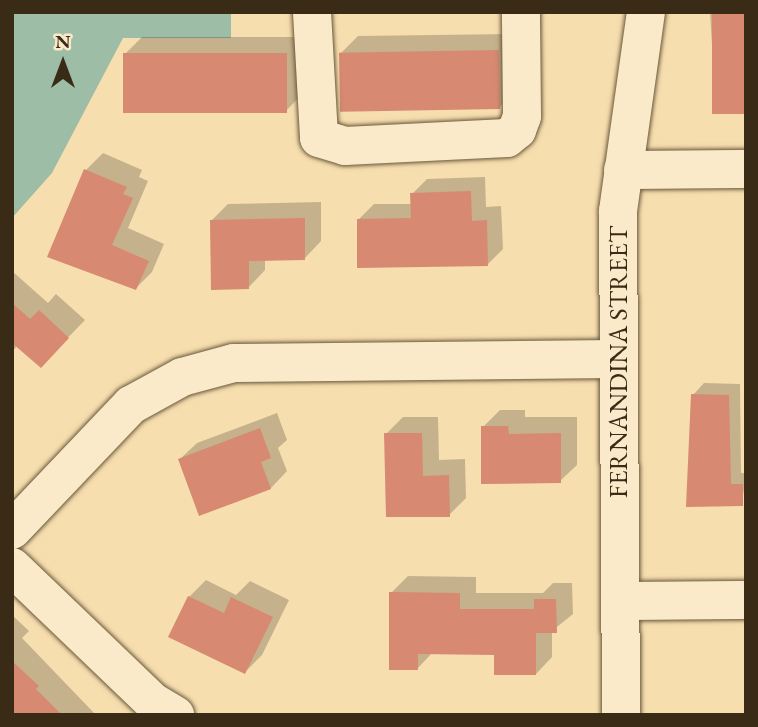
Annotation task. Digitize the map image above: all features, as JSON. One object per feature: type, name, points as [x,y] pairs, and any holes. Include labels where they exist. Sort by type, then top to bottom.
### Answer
[{"type":"street","points":[[312,12],[319,138],[345,146],[507,138],[517,130],[522,116],[521,12]]},
{"type":"street","name":"FERNANDINA STREET","points":[[621,715],[618,211],[645,45],[646,12]]},
{"type":"street","points":[[623,170],[746,169]]},
{"type":"street","points":[[12,530],[131,405],[182,377],[234,363],[618,359]]},
{"type":"street","points":[[12,567],[153,702],[175,715]]},
{"type":"street","points":[[620,601],[746,600]]},
{"type":"shaded area","points":[[12,12],[231,12],[231,38],[123,38],[52,173],[12,218]]},
{"type":"building","points":[[712,12],[746,12],[746,114],[712,114]]},
{"type":"building","points":[[499,50],[500,109],[340,112],[339,53]]},
{"type":"building","points":[[123,53],[287,53],[287,113],[123,113]]},
{"type":"building","points":[[84,169],[127,187],[123,194],[133,198],[112,245],[149,261],[136,290],[47,257]]},
{"type":"building","points":[[471,191],[472,221],[487,220],[488,266],[357,268],[357,219],[411,218],[410,193]]},
{"type":"building","points":[[305,218],[305,260],[249,261],[249,289],[211,290],[210,220]]},
{"type":"building","points":[[12,303],[30,319],[39,310],[69,338],[41,368],[12,343]]},
{"type":"building","points":[[691,394],[729,395],[731,484],[743,484],[743,506],[686,507]]},
{"type":"building","points":[[481,426],[508,426],[509,434],[561,433],[561,483],[481,484]]},
{"type":"building","points":[[260,428],[271,458],[261,462],[271,489],[199,516],[178,459]]},
{"type":"building","points":[[384,433],[422,433],[423,476],[449,475],[450,517],[386,517]]},
{"type":"building","points":[[389,592],[460,593],[460,609],[534,609],[534,599],[556,599],[557,633],[536,633],[536,675],[494,675],[494,655],[418,654],[418,670],[389,670]]},
{"type":"building","points":[[188,596],[224,613],[231,597],[273,617],[245,674],[168,637]]},
{"type":"building","points":[[12,661],[39,686],[36,689],[62,715],[12,715]]}]
